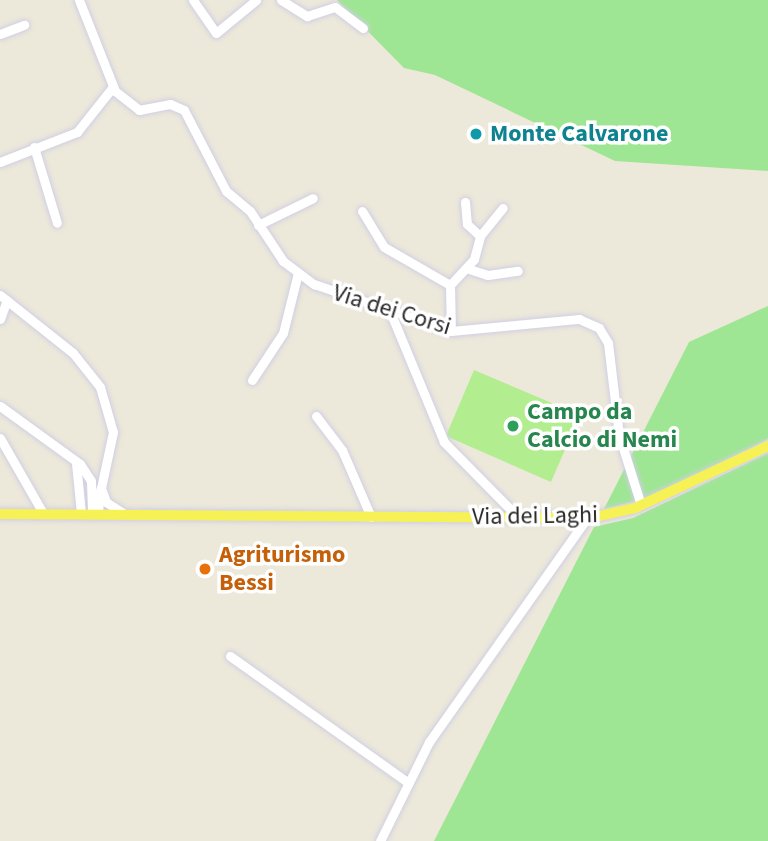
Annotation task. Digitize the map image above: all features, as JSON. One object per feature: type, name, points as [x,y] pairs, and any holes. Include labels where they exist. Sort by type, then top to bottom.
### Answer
[{"type":"main road","name":"Via dei Laghi","points":[[0,514],[587,518],[641,505],[768,446]]},
{"type":"street","points":[[0,162],[83,127],[112,88],[79,0]]},
{"type":"street","points":[[194,0],[216,33],[256,0]]},
{"type":"street","points":[[281,0],[307,16],[335,7],[363,28]]},
{"type":"street","points":[[0,34],[24,25]]},
{"type":"street","name":"Via dei Corsi","points":[[112,88],[139,110],[170,104],[184,110],[226,191],[298,273],[335,294],[390,309],[452,331],[579,319],[599,328],[608,343],[619,435],[641,505]]},
{"type":"street","points":[[34,147],[57,223]]},
{"type":"street","points":[[258,225],[313,198]]},
{"type":"street","points":[[465,202],[467,224],[480,236]]},
{"type":"street","points":[[452,331],[450,285],[466,268],[480,236],[503,208]]},
{"type":"street","points":[[362,211],[384,247],[450,285]]},
{"type":"street","points":[[466,268],[488,275],[518,271]]},
{"type":"street","points":[[253,380],[283,333],[298,273]]},
{"type":"street","points":[[0,318],[2,299]]},
{"type":"street","points":[[2,299],[73,353],[102,391],[113,432],[101,488],[91,513]]},
{"type":"street","points":[[390,309],[441,437],[518,517]]},
{"type":"street","points":[[0,406],[74,458],[89,476],[91,513]]},
{"type":"street","points":[[316,416],[342,450],[371,517]]},
{"type":"street","points":[[0,438],[43,513]]},
{"type":"street","points":[[101,488],[106,502],[123,513]]},
{"type":"street","points":[[380,841],[406,781],[587,518]]},
{"type":"street","points":[[230,656],[406,781]]},
{"type":"green space","points":[[337,0],[768,0],[768,171],[615,161],[435,75],[404,68]]},
{"type":"green space","points":[[768,306],[768,439],[652,497],[604,509],[689,342]]},
{"type":"green space","name":"Campo da Calcio di Nemi","points":[[474,370],[580,415],[551,482],[446,436]]},
{"type":"green space","points":[[768,453],[768,841],[434,841],[594,527],[633,518]]},
{"type":"place","name":"Monte Calvarone","points":[[476,134]]},
{"type":"place","name":"Campo da Calcio di Nemi","points":[[513,426]]},
{"type":"place","name":"Agriturismo Bessi","points":[[205,569]]}]
